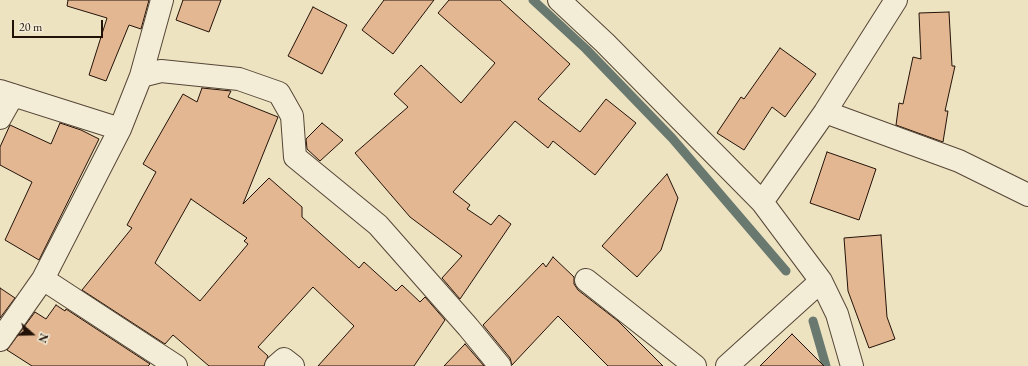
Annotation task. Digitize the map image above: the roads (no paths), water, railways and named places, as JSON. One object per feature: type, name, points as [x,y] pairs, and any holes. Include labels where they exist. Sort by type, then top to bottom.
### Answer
[{"type":"street","points":[[0,340],[43,279],[120,129],[141,76],[162,0]]},
{"type":"street","points":[[559,0],[605,42],[762,202],[821,280],[837,314],[852,366]]},
{"type":"street","points":[[762,202],[825,112],[896,0]]},
{"type":"street","points":[[141,76],[161,71],[240,79],[279,93],[292,116],[295,157],[378,225],[468,327],[500,366]]},
{"type":"street","points":[[0,118],[6,93],[120,129]]},
{"type":"street","points":[[825,112],[958,161],[1028,195]]},
{"type":"street","points":[[43,279],[176,366]]},
{"type":"street","points":[[586,280],[695,366]]},
{"type":"street","points":[[727,366],[821,280]]},
{"type":"street","points":[[276,366],[284,359],[293,366]]},
{"type":"waterway","points":[[533,0],[586,49],[672,138],[786,271]]},
{"type":"waterway","points":[[813,321],[826,366]]}]
